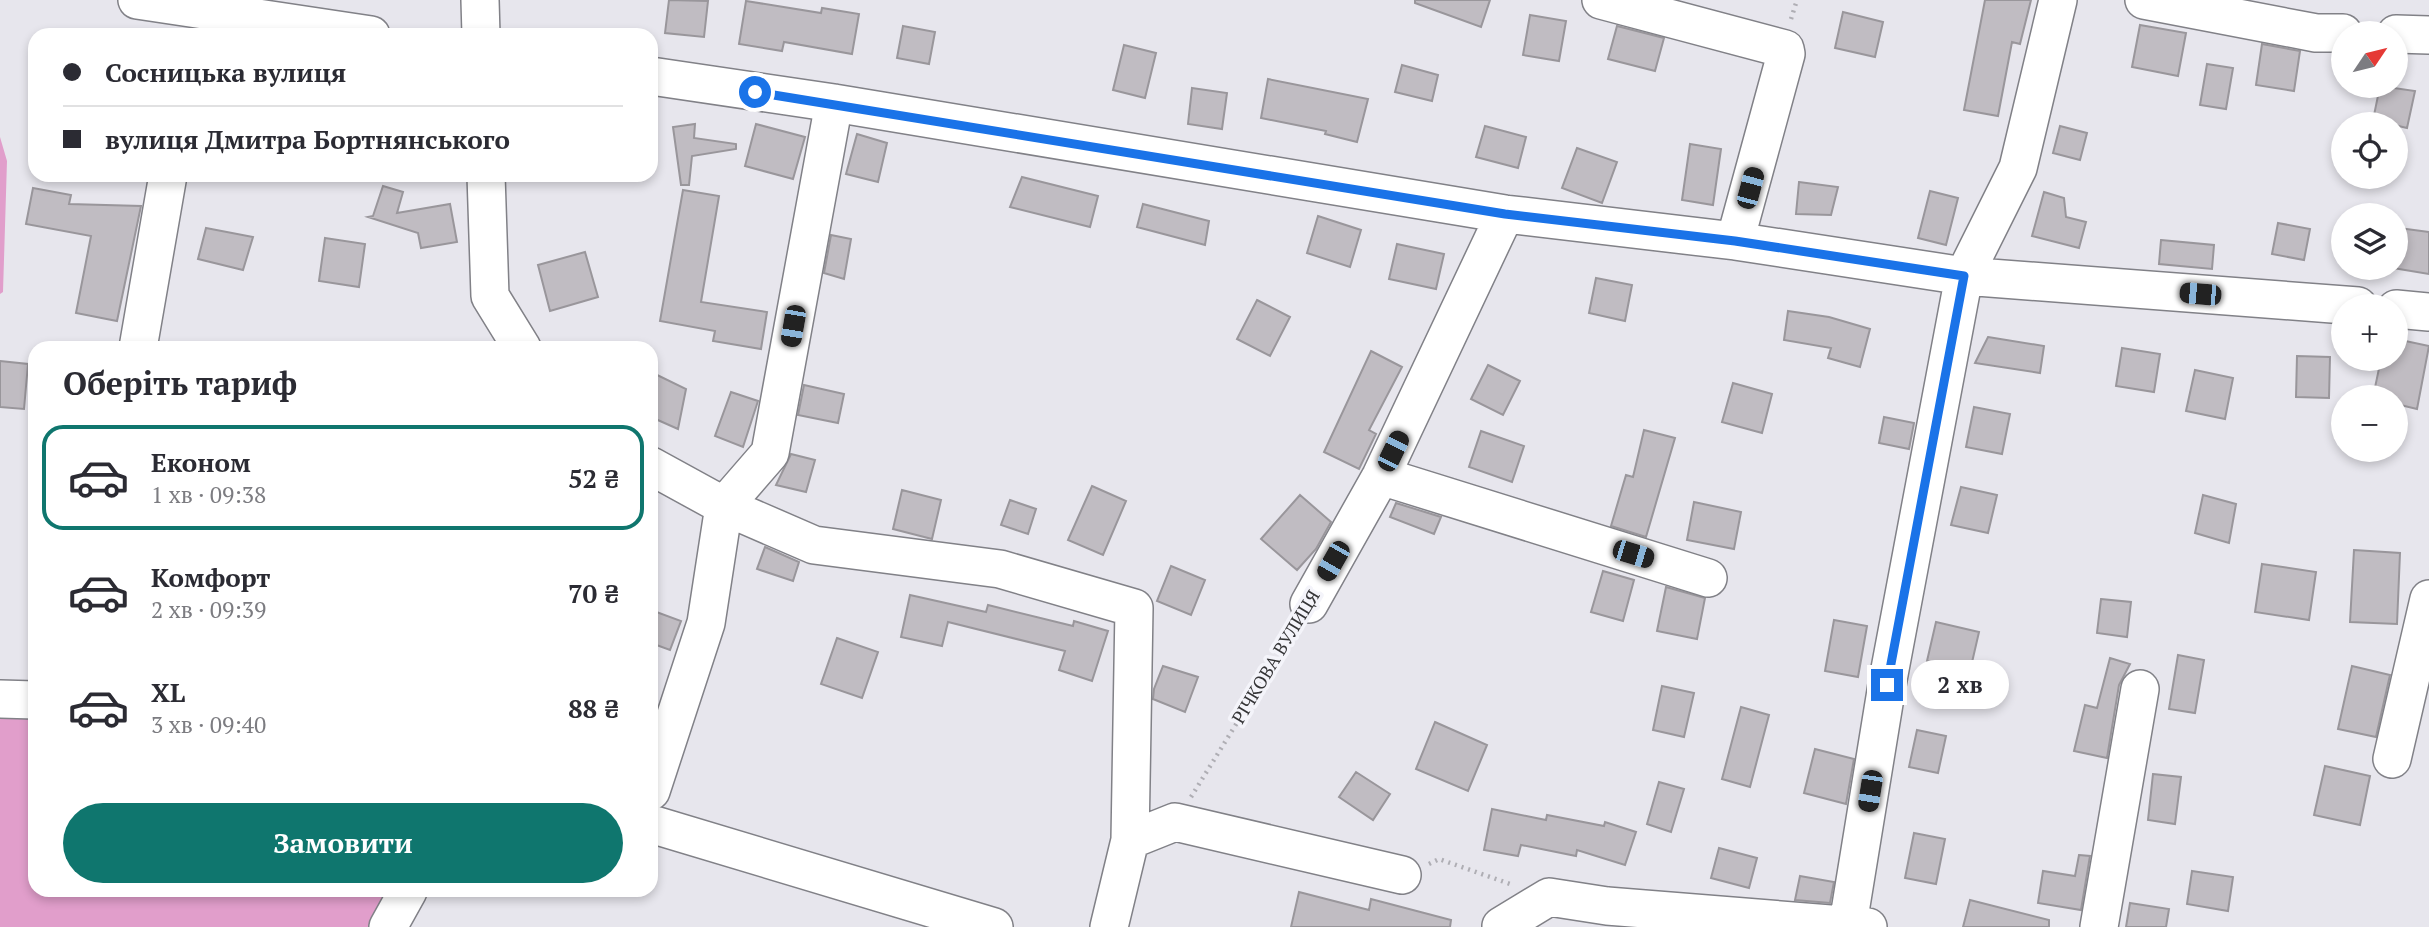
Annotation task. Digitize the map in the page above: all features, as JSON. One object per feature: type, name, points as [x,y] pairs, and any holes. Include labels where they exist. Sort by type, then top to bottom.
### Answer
[{"type":"street","points":[[137,0],[196,15],[310,28]]},
{"type":"street","points":[[480,0],[481,28]]},
{"type":"street","points":[[1601,0],[1785,49],[1786,54],[1735,241]]},
{"type":"street","points":[[1501,926],[1549,897],[1607,906],[1858,925],[1887,685],[1964,276],[2018,168],[2058,0]]},
{"type":"street","points":[[2144,0],[2289,14],[2316,33],[2331,33]]},
{"type":"street","points":[[2408,34],[2429,35]]},
{"type":"street","points":[[658,77],[834,103],[1505,214],[1735,241],[1964,276],[2331,304]]},
{"type":"street","points":[[658,770],[706,623],[724,506],[771,453],[834,103]]},
{"type":"street","points":[[139,341],[167,182]]},
{"type":"street","points":[[486,182],[490,296],[518,341]]},
{"type":"street","name":"РІЧКОВА ВУЛИЦЯ","points":[[1309,604],[1381,476],[1505,214]]},
{"type":"street","points":[[2408,310],[2429,312]]},
{"type":"street","points":[[658,470],[724,506],[814,545],[1000,569],[1134,608],[1130,840],[1109,927]]},
{"type":"street","points":[[1381,476],[1708,578]]},
{"type":"street","points":[[2392,759],[2425,643],[2429,598]]},
{"type":"street","points":[[2099,927],[2140,689]]},
{"type":"street","points":[[0,699],[28,700]]},
{"type":"street","points":[[1130,840],[1175,822],[1402,875]]},
{"type":"street","points":[[658,826],[994,927]]},
{"type":"street","points":[[388,927],[405,897]]},
{"type":"path","name":"РІЧКОВА ВУЛИЦЯ","points":[[1175,822],[1309,604]]},
{"type":"path","points":[[1402,875],[1439,859],[1549,897]]},
{"type":"shaded area","points":[[0,137],[7,161],[3,292],[0,294]]},
{"type":"shaded area","points":[[0,702],[28,704],[28,897],[393,897],[378,927],[0,927]]},
{"type":"building","points":[[669,0],[708,1],[704,37],[665,33]]},
{"type":"building","points":[[1415,0],[1490,0],[1481,27],[1415,3]]},
{"type":"building","points":[[1985,0],[2031,0],[2020,44],[2012,42],[1998,116],[1964,110]]},
{"type":"building","points":[[746,1],[821,13],[822,8],[859,14],[852,54],[784,42],[782,51],[739,44]]},
{"type":"building","points":[[1843,12],[1883,22],[1875,57],[1835,48]]},
{"type":"building","points":[[1530,15],[1566,21],[1559,61],[1523,55]]},
{"type":"building","points":[[2140,25],[2186,33],[2178,76],[2132,67]]},
{"type":"building","points":[[903,26],[935,32],[929,64],[897,58]]},
{"type":"building","points":[[1617,26],[1664,38],[1655,71],[1608,59]]},
{"type":"building","points":[[2262,44],[2300,51],[2294,91],[2256,85]]},
{"type":"building","points":[[1124,45],[1156,53],[1145,98],[1113,90]]},
{"type":"building","points":[[2207,64],[2233,68],[2226,109],[2200,105]]},
{"type":"building","points":[[1402,65],[1438,75],[1432,101],[1395,92]]},
{"type":"building","points":[[1268,79],[1368,99],[1357,142],[1325,134],[1326,131],[1261,118]]},
{"type":"building","points":[[1192,88],[1227,93],[1222,129],[1188,124]]},
{"type":"building","points":[[2408,90],[2415,91],[2408,123],[2408,112],[2375,112],[2378,98],[2408,98]]},
{"type":"building","points":[[695,124],[694,138],[736,144],[736,149],[692,156],[689,185],[681,185],[673,127]]},
{"type":"building","points":[[756,124],[805,137],[793,179],[745,166]]},
{"type":"building","points":[[1485,126],[1526,137],[1518,168],[1476,157]]},
{"type":"building","points":[[2060,126],[2087,133],[2080,160],[2053,153]]},
{"type":"building","points":[[857,134],[887,143],[878,182],[846,174]]},
{"type":"building","points":[[1690,144],[1721,149],[1713,205],[1682,200]]},
{"type":"building","points":[[1577,148],[1617,162],[1602,203],[1562,188]]},
{"type":"building","points":[[1022,177],[1098,196],[1090,227],[1010,207]]},
{"type":"building","points":[[1799,182],[1838,187],[1831,215],[1796,214]]},
{"type":"building","points":[[383,186],[403,192],[397,213],[450,204],[457,242],[421,248],[418,233],[368,217],[373,216]]},
{"type":"building","points":[[33,188],[71,195],[69,204],[141,206],[117,321],[76,313],[91,236],[26,224]]},
{"type":"building","points":[[683,190],[719,196],[701,302],[767,312],[761,349],[713,341],[715,331],[660,321]]},
{"type":"building","points":[[1930,191],[1958,198],[1946,245],[1918,238]]},
{"type":"building","points":[[2044,192],[2064,198],[2066,217],[2086,222],[2079,248],[2032,236]]},
{"type":"building","points":[[1143,204],[1209,221],[1205,245],[1137,227]]},
{"type":"building","points":[[1318,216],[1361,230],[1350,267],[1307,253]]},
{"type":"building","points":[[2278,223],[2310,229],[2304,260],[2272,254]]},
{"type":"building","points":[[206,228],[253,237],[243,270],[198,259]]},
{"type":"building","points":[[2408,229],[2429,232],[2429,274],[2408,270]]},
{"type":"building","points":[[831,235],[851,239],[844,279],[824,273]]},
{"type":"building","points":[[325,238],[365,244],[359,287],[319,281]]},
{"type":"building","points":[[2161,240],[2214,245],[2212,269],[2159,264]]},
{"type":"building","points":[[1397,244],[1444,254],[1436,289],[1389,279]]},
{"type":"building","points":[[585,252],[598,297],[550,311],[538,265]]},
{"type":"building","points":[[1596,278],[1632,285],[1625,321],[1589,313]]},
{"type":"building","points":[[1257,300],[1290,317],[1270,356],[1237,339]]},
{"type":"building","points":[[1788,311],[1829,317],[1870,329],[1860,367],[1828,358],[1831,348],[1784,340]]},
{"type":"building","points":[[1988,337],[2044,346],[2040,373],[1975,363]]},
{"type":"building","points":[[2408,342],[2429,346],[2417,409],[2408,407],[2408,385],[2376,385],[2378,371],[2408,371]]},
{"type":"building","points":[[2122,348],[2160,354],[2154,392],[2116,386]]},
{"type":"building","points":[[1371,351],[1402,367],[1369,430],[1376,434],[1359,469],[1324,452]]},
{"type":"building","points":[[2297,356],[2330,357],[2329,398],[2296,397]]},
{"type":"building","points":[[0,361],[28,364],[24,409],[0,407]]},
{"type":"building","points":[[1488,365],[1520,381],[1503,415],[1471,399]]},
{"type":"building","points":[[2195,370],[2233,378],[2225,419],[2186,411]]},
{"type":"building","points":[[658,375],[686,389],[678,429],[658,420]]},
{"type":"building","points":[[1733,383],[1772,394],[1762,433],[1722,422]]},
{"type":"building","points":[[804,385],[844,394],[838,423],[798,415]]},
{"type":"building","points":[[731,392],[758,401],[743,447],[715,436]]},
{"type":"building","points":[[1974,407],[2010,414],[2002,454],[1966,447]]},
{"type":"building","points":[[1884,417],[1914,423],[1909,449],[1879,443]]},
{"type":"building","points":[[1644,430],[1675,438],[1646,537],[1611,526],[1626,475],[1633,477]]},
{"type":"building","points":[[1481,431],[1524,446],[1512,482],[1469,467]]},
{"type":"building","points":[[791,454],[815,460],[806,492],[776,485]]},
{"type":"building","points":[[1092,486],[1126,501],[1103,555],[1068,540]]},
{"type":"building","points":[[1961,487],[1997,495],[1988,533],[1951,525]]},
{"type":"building","points":[[902,490],[941,500],[932,539],[893,529]]},
{"type":"building","points":[[1300,495],[1331,522],[1316,549],[1297,570],[1261,539]]},
{"type":"building","points":[[2203,495],[2236,504],[2229,543],[2195,533]]},
{"type":"building","points":[[1010,500],[1036,509],[1028,534],[1001,525]]},
{"type":"building","points":[[1694,502],[1741,512],[1734,549],[1687,540]]},
{"type":"building","points":[[1396,503],[1441,517],[1434,534],[1390,517]]},
{"type":"building","points":[[765,547],[799,562],[793,581],[757,569]]},
{"type":"building","points":[[2354,550],[2400,553],[2397,624],[2350,622]]},
{"type":"building","points":[[2262,564],[2316,572],[2309,620],[2255,612]]},
{"type":"building","points":[[1171,566],[1205,580],[1191,615],[1157,601]]},
{"type":"building","points":[[1603,571],[1634,580],[1623,621],[1591,612]]},
{"type":"building","points":[[1666,587],[1705,598],[1697,639],[1657,631]]},
{"type":"building","points":[[910,595],[986,612],[988,605],[1073,626],[1074,621],[1108,631],[1092,681],[1059,670],[1065,651],[948,622],[942,646],[901,637]]},
{"type":"building","points":[[2101,599],[2131,602],[2127,637],[2097,633]]},
{"type":"building","points":[[658,613],[681,621],[670,650],[658,646]]},
{"type":"building","points":[[1834,620],[1867,626],[1858,677],[1825,671]]},
{"type":"building","points":[[1936,622],[1979,632],[1970,671],[1927,661]]},
{"type":"building","points":[[837,638],[878,652],[862,698],[821,684]]},
{"type":"building","points":[[2178,655],[2204,660],[2195,713],[2169,709]]},
{"type":"building","points":[[2110,658],[2130,664],[2119,685],[2107,758],[2074,751],[2085,705],[2097,708]]},
{"type":"building","points":[[1163,666],[1198,677],[1185,712],[1153,699]]},
{"type":"building","points":[[2352,666],[2390,675],[2376,737],[2338,729]]},
{"type":"building","points":[[1662,686],[1694,693],[1684,737],[1653,730]]},
{"type":"building","points":[[1741,707],[1769,715],[1750,787],[1722,779]]},
{"type":"building","points":[[1435,722],[1487,745],[1468,791],[1416,769]]},
{"type":"building","points":[[1917,730],[1946,736],[1938,773],[1909,767]]},
{"type":"building","points":[[1815,749],[1854,759],[1846,804],[1804,793]]},
{"type":"building","points":[[2325,766],[2370,776],[2360,825],[2314,815]]},
{"type":"building","points":[[1356,772],[1390,794],[1373,820],[1339,797]]},
{"type":"building","points":[[2153,774],[2181,777],[2175,824],[2148,820]]},
{"type":"building","points":[[1659,782],[1684,789],[1671,832],[1647,824]]},
{"type":"building","points":[[1492,809],[1546,820],[1547,815],[1604,826],[1605,822],[1636,832],[1625,865],[1577,850],[1576,856],[1521,845],[1518,856],[1484,850]]},
{"type":"building","points":[[1914,833],[1945,839],[1936,884],[1905,878]]},
{"type":"building","points":[[1719,848],[1757,858],[1749,888],[1711,878]]},
{"type":"building","points":[[2079,855],[2090,856],[2081,910],[2038,903],[2043,871],[2075,876]]},
{"type":"building","points":[[2192,871],[2233,877],[2228,911],[2187,904]]},
{"type":"building","points":[[1800,876],[1834,882],[1830,903],[1795,900]]},
{"type":"building","points":[[1299,892],[1369,910],[1371,899],[1451,920],[1450,927],[1291,927]]},
{"type":"building","points":[[1970,900],[2049,920],[2049,927],[1963,927]]},
{"type":"building","points":[[2130,903],[2169,909],[2166,927],[2126,927]]},
{"type":"route","points":[[755,92],[1505,214],[1735,241],[1964,276],[1887,685]]}]
